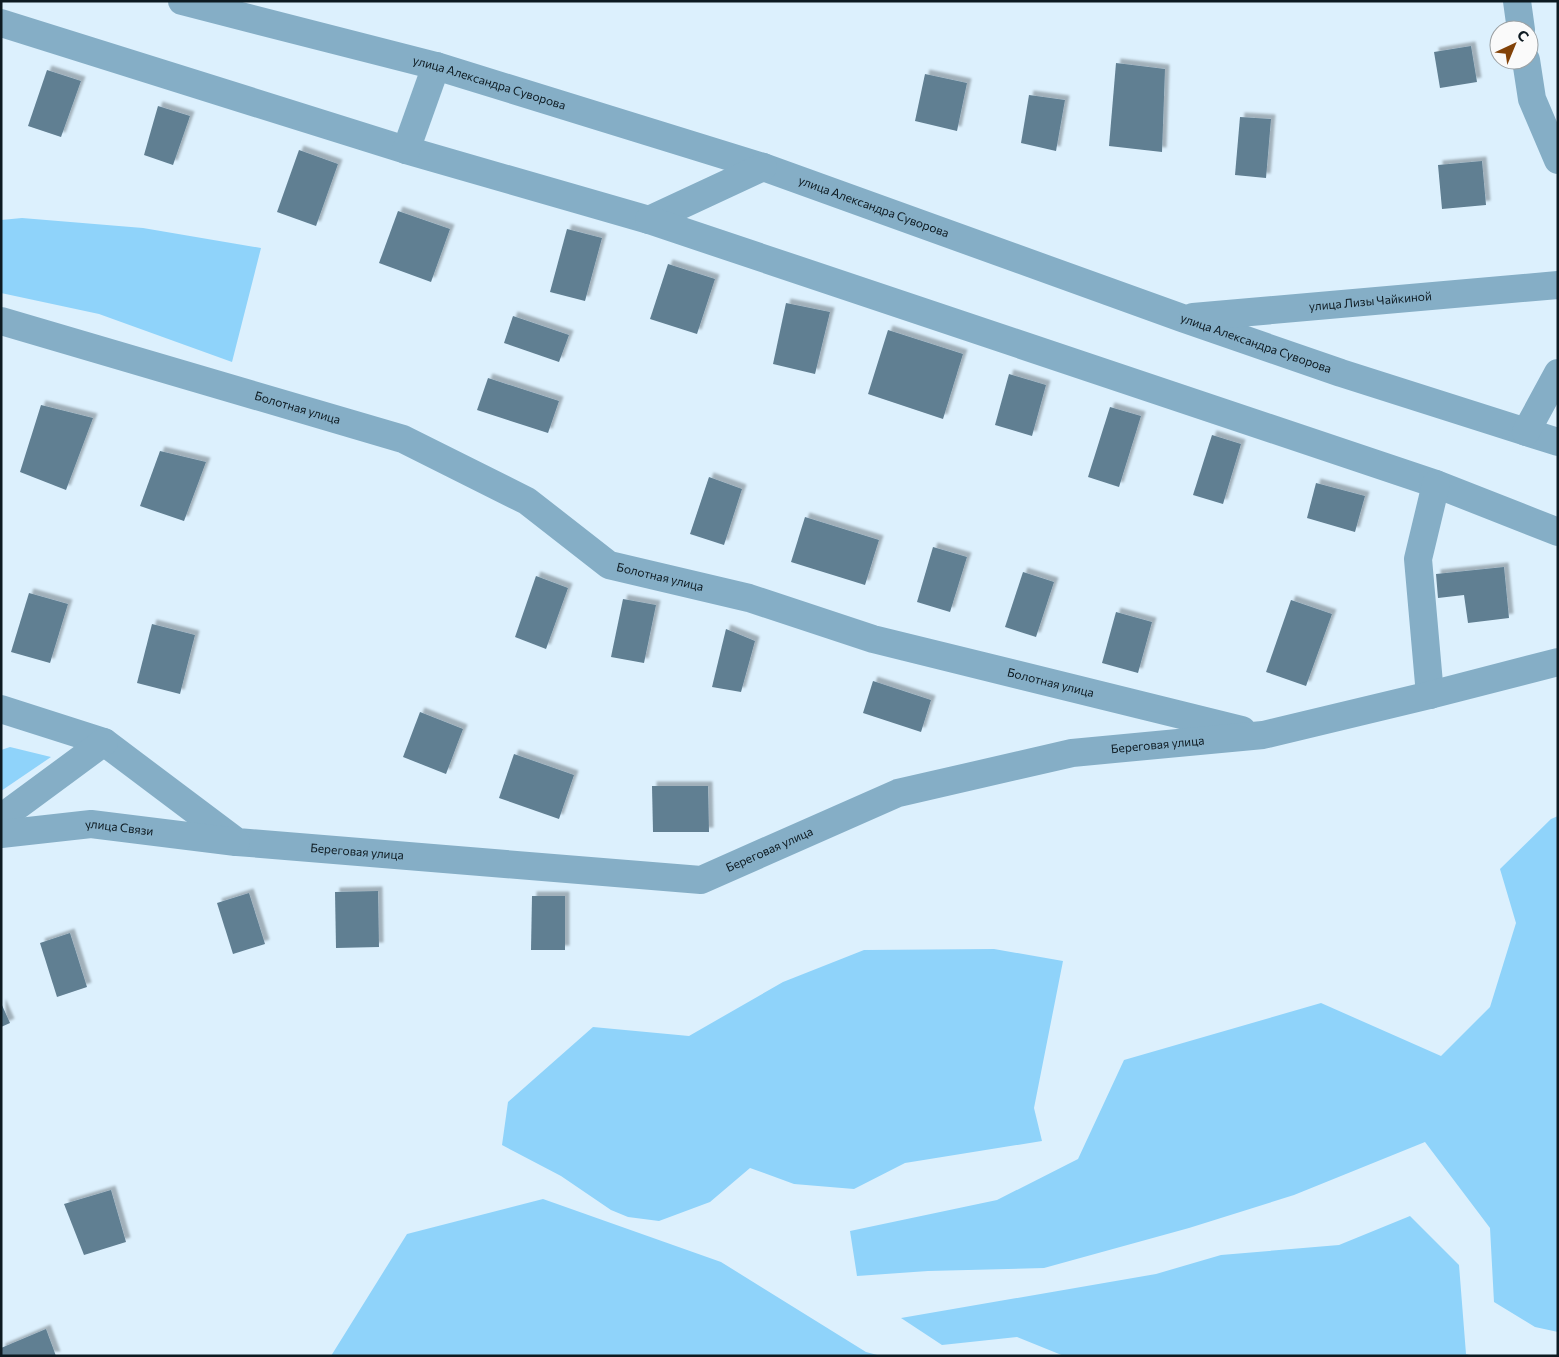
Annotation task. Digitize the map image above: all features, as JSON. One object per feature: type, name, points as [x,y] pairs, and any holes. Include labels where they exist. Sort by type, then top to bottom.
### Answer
[{"type":"street","name":"улица Александра Суворова","points":[[182,1],[436,66],[763,167],[1182,318],[1558,442]]},
{"type":"street","points":[[1517,1],[1520,20]]},
{"type":"street","points":[[1,23],[406,150],[649,220],[1436,484],[1558,532]]},
{"type":"street","points":[[406,150],[436,66]]},
{"type":"street","points":[[1528,70],[1532,98],[1558,160]]},
{"type":"street","points":[[649,220],[763,167]]},
{"type":"street","name":"улица Лизы Чайкиной","points":[[1182,318],[1558,285]]},
{"type":"street","name":"Болотная улица","points":[[1,322],[403,439],[527,501],[609,565],[749,598],[873,639],[1263,735]]},
{"type":"street","points":[[1526,432],[1558,373]]},
{"type":"street","points":[[1430,695],[1418,559],[1436,484]]},
{"type":"street","name":"Береговая улица","points":[[237,842],[701,880],[898,793],[1072,753],[1263,735],[1558,662]]},
{"type":"street","points":[[1,709],[104,742],[237,842]]},
{"type":"street","points":[[1,818],[104,742]]},
{"type":"street","name":"улица Связи","points":[[1,834],[91,824],[237,842]]},
{"type":"shaded area","points":[[22,218],[143,228],[261,248],[232,362],[99,314],[1,293],[1,220]]},
{"type":"shaded area","points":[[10,747],[51,757],[1,791],[1,750]]},
{"type":"shaded area","points":[[1558,816],[1558,1332],[1535,1327],[1494,1302],[1490,1228],[1425,1142],[1294,1195],[1189,1228],[1044,1268],[928,1271],[857,1276],[850,1231],[997,1200],[1078,1159],[1124,1060],[1321,1003],[1441,1056],[1490,1007],[1516,923],[1500,869],[1551,819]]},
{"type":"shaded area","points":[[994,949],[1063,961],[1034,1108],[1042,1141],[905,1163],[854,1189],[794,1184],[750,1168],[710,1202],[659,1221],[628,1217],[611,1210],[561,1176],[502,1145],[508,1102],[593,1027],[689,1036],[783,982],[864,950]]},
{"type":"shaded area","points":[[543,1199],[721,1262],[866,1352],[881,1356],[331,1356],[407,1234]]},
{"type":"shaded area","points":[[1410,1216],[1459,1265],[1466,1354],[1475,1356],[1064,1356],[1017,1337],[942,1345],[901,1318],[1156,1274],[1221,1255],[1339,1245]]},
{"type":"building","points":[[1471,46],[1477,82],[1440,88],[1434,52]]},
{"type":"building","points":[[1116,63],[1165,69],[1162,152],[1109,146]]},
{"type":"building","points":[[47,70],[81,81],[61,137],[28,126]]},
{"type":"building","points":[[925,74],[967,83],[957,131],[915,121]]},
{"type":"building","points":[[1029,95],[1065,100],[1056,151],[1021,143]]},
{"type":"building","points":[[158,106],[190,116],[173,165],[144,155]]},
{"type":"building","points":[[1240,117],[1271,119],[1266,178],[1235,175]]},
{"type":"building","points":[[299,150],[338,164],[316,226],[277,212]]},
{"type":"building","points":[[1482,161],[1486,205],[1442,209],[1438,165]]},
{"type":"building","points":[[398,211],[450,229],[431,282],[379,263]]},
{"type":"building","points":[[567,229],[602,238],[585,301],[550,292]]},
{"type":"building","points":[[668,264],[715,279],[697,334],[650,319]]},
{"type":"building","points":[[786,303],[830,312],[815,374],[773,364]]},
{"type":"building","points":[[513,316],[569,335],[559,362],[504,343]]},
{"type":"building","points":[[888,330],[963,354],[943,419],[868,394]]},
{"type":"building","points":[[1009,374],[1046,385],[1032,436],[995,425]]},
{"type":"building","points":[[488,378],[559,401],[548,433],[477,410]]},
{"type":"building","points":[[41,405],[93,418],[66,490],[20,472]]},
{"type":"building","points":[[1110,407],[1141,416],[1119,487],[1088,477]]},
{"type":"building","points":[[1212,435],[1241,444],[1223,504],[1193,495]]},
{"type":"building","points":[[160,451],[206,462],[184,521],[140,506]]},
{"type":"building","points":[[709,477],[742,489],[724,545],[690,534]]},
{"type":"building","points":[[1316,483],[1365,496],[1355,532],[1307,518]]},
{"type":"building","points":[[805,517],[879,540],[865,585],[791,562]]},
{"type":"building","points":[[933,547],[967,557],[950,612],[917,602]]},
{"type":"building","points":[[1504,567],[1509,618],[1468,623],[1464,595],[1438,598],[1436,574]]},
{"type":"building","points":[[1023,572],[1054,582],[1036,637],[1005,627]]},
{"type":"building","points":[[536,576],[568,588],[546,649],[515,637]]},
{"type":"building","points":[[29,593],[68,604],[50,663],[11,652]]},
{"type":"building","points":[[623,599],[656,605],[644,663],[611,657]]},
{"type":"building","points":[[1291,600],[1332,614],[1306,686],[1266,672]]},
{"type":"building","points":[[1116,612],[1152,622],[1138,673],[1102,663]]},
{"type":"building","points":[[152,624],[195,635],[180,694],[137,683]]},
{"type":"building","points":[[726,629],[755,641],[741,692],[712,687]]},
{"type":"building","points":[[873,681],[931,700],[921,732],[863,713]]},
{"type":"building","points":[[420,712],[463,729],[446,774],[403,757]]},
{"type":"building","points":[[514,754],[574,775],[559,819],[499,798]]},
{"type":"building","points":[[652,786],[708,786],[709,832],[653,832]]},
{"type":"building","points":[[378,891],[379,947],[336,948],[335,892]]},
{"type":"building","points":[[249,893],[265,944],[233,954],[217,903]]},
{"type":"building","points":[[532,896],[565,896],[565,950],[531,950]]},
{"type":"building","points":[[70,933],[87,987],[57,997],[40,943]]},
{"type":"building","points":[[1,1003],[10,1023],[1,1027]]},
{"type":"building","points":[[111,1190],[126,1242],[84,1255],[64,1204]]},
{"type":"building","points":[[46,1329],[56,1356],[1,1356],[1,1348]]}]
